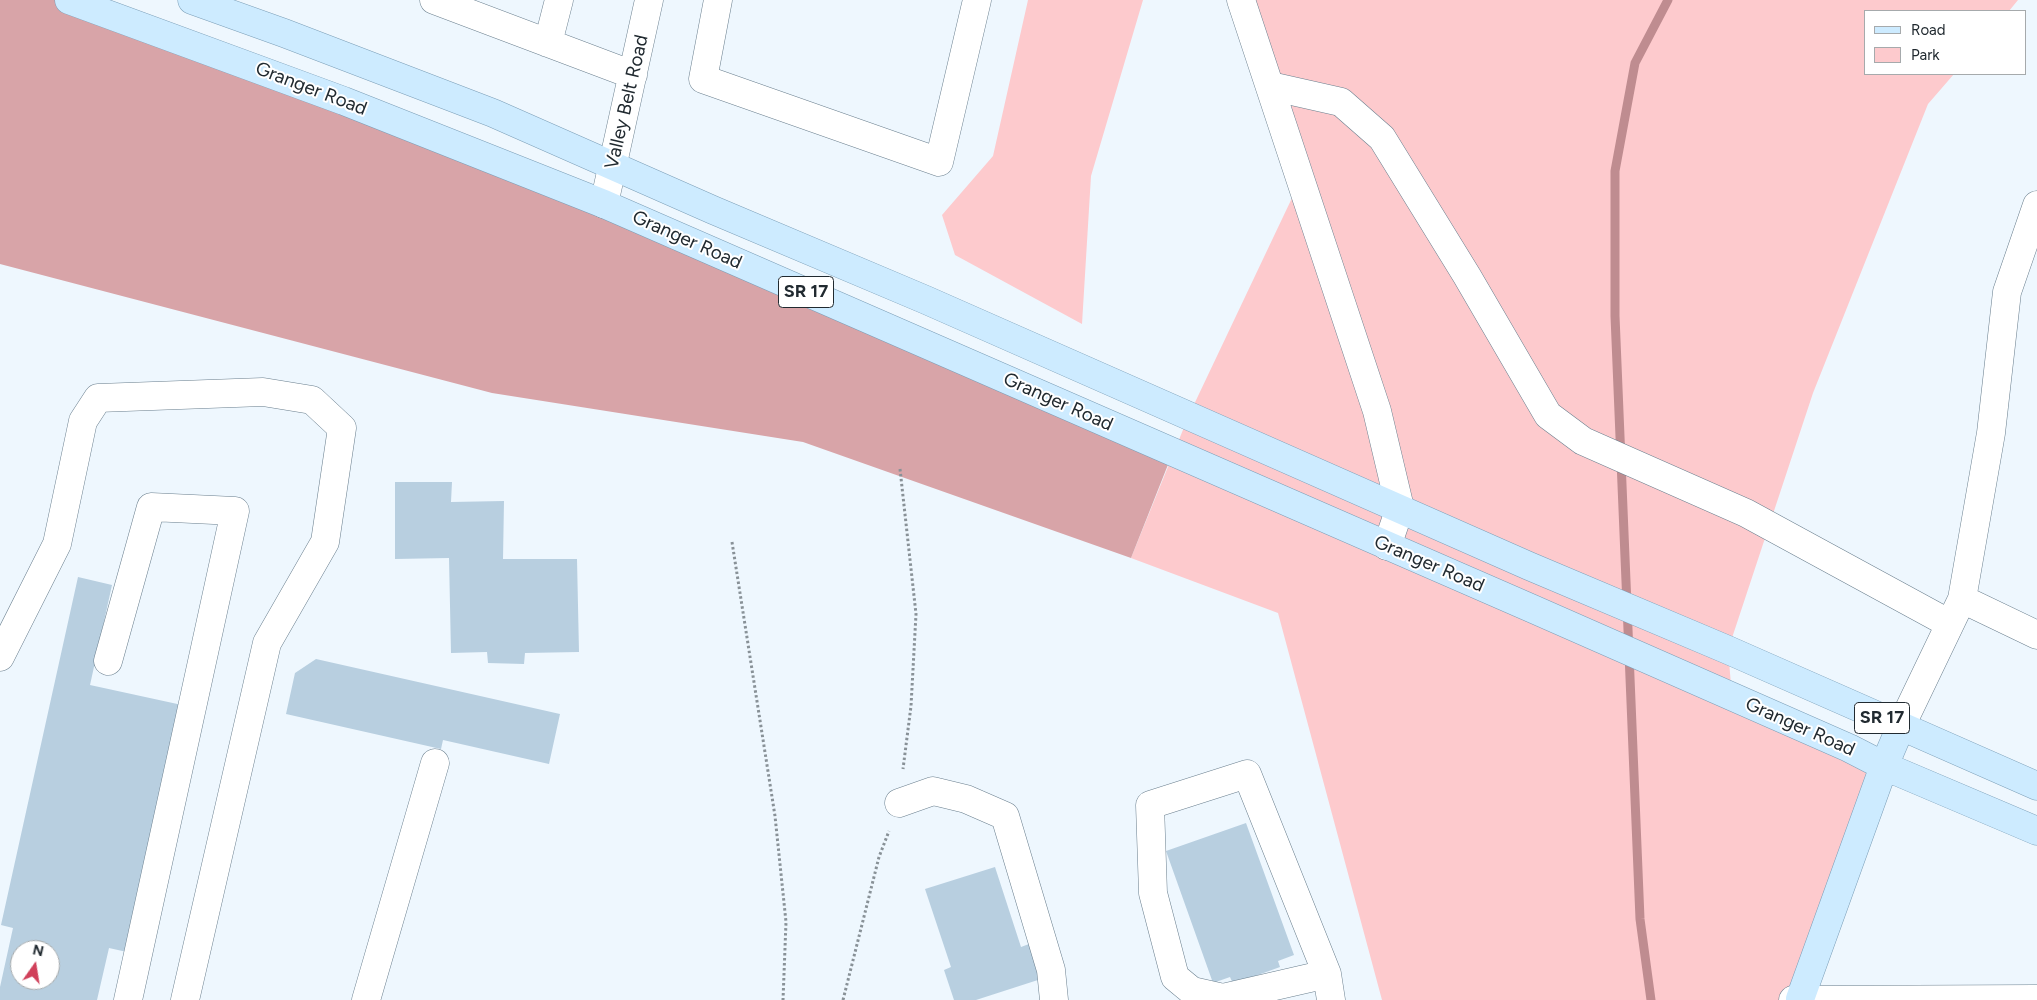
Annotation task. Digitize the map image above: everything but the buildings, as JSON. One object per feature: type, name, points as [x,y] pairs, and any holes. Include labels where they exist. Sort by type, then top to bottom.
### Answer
[{"type":"main road","name":"Granger Road","points":[[69,0],[335,98],[604,204],[1732,696],[1884,766],[2037,831]]},
{"type":"main road","name":"Granger Road","points":[[192,0],[493,113],[926,300],[1529,566],[1728,650],[2037,786]]},
{"type":"main road","points":[[1796,1000],[1884,766],[1901,726]]},
{"type":"street","points":[[434,0],[633,75]]},
{"type":"street","points":[[548,43],[560,0]]},
{"type":"street","name":"Valley Belt Road","points":[[604,204],[649,0]]},
{"type":"street","points":[[718,0],[703,79],[939,162],[977,0]]},
{"type":"street","points":[[1241,0],[1377,411],[1400,508],[1387,546]]},
{"type":"street","points":[[1270,86],[1341,102],[1382,138],[1467,276],[1548,415],[1583,441],[1746,513],[1950,624]]},
{"type":"street","points":[[1901,726],[1962,600],[1991,432],[2007,292],[2037,205]]},
{"type":"street","points":[[0,657],[57,544],[83,421],[98,398],[263,392],[312,400],[342,428],[325,542],[267,643],[185,1000]]},
{"type":"street","points":[[108,661],[151,507],[235,511],[128,1000]]},
{"type":"street","points":[[1962,600],[2037,635]]},
{"type":"street","points":[[366,1000],[435,763]]},
{"type":"street","points":[[1247,774],[1329,987],[1223,998],[1192,991],[1175,977],[1153,893],[1150,806],[1247,774]]},
{"type":"street","points":[[899,803],[933,791],[966,799],[1005,816],[1051,970],[1054,1000]]},
{"type":"street","points":[[1796,1000],[2037,999]]},
{"type":"path","points":[[843,1000],[879,857],[899,803],[911,706],[916,614],[900,469]]},
{"type":"path","points":[[732,542],[775,816],[786,922],[783,1000]]},
{"type":"green space","points":[[1028,0],[1143,0],[1091,176],[1082,324],[955,255],[942,215],[993,156]]},
{"type":"green space","points":[[1241,0],[2018,0],[2010,10],[1864,10],[1864,75],[1953,75],[1928,104],[1813,393],[1728,650],[1732,696],[1884,766],[1793,1000],[1382,1000],[1278,613],[1131,558],[1189,415],[1301,179]]},
{"type":"shaded area","points":[[0,0],[69,0],[190,43],[1173,452],[1131,558],[803,442],[492,393],[0,264]]},
{"type":"waterway","points":[[1651,1000],[1640,919],[1615,316],[1615,171],[1635,63],[1668,0]]}]
